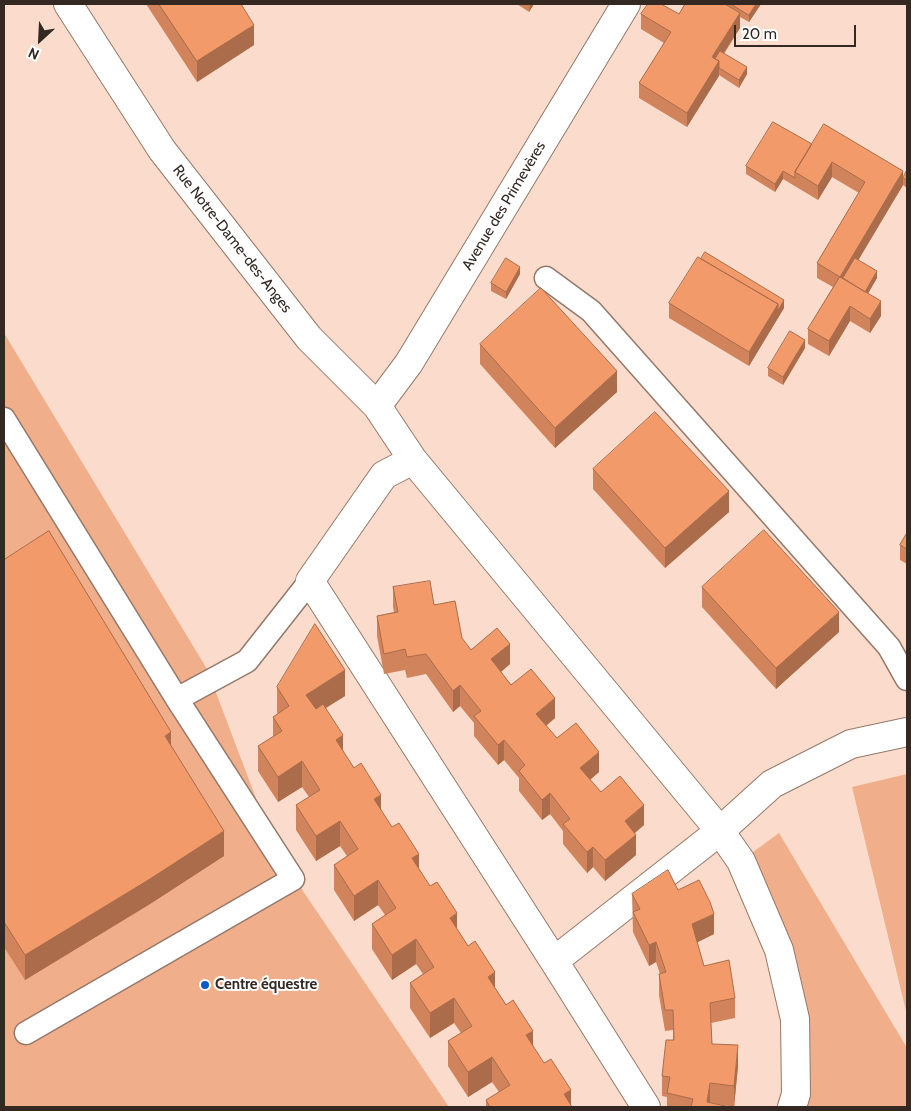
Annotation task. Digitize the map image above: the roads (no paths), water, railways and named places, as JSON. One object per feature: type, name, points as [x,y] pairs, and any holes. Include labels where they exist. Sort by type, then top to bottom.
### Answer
[{"type":"street","name":"Rue Notre-Dame-des-Anges","points":[[68,4],[162,150],[309,338],[377,406],[413,460],[720,830],[741,861],[779,950],[796,1019],[796,1094],[792,1107]]},
{"type":"street","name":"Avenue des Primevères","points":[[377,406],[409,363],[626,4]]},
{"type":"street","points":[[413,460],[384,475],[310,581],[646,1107]]},
{"type":"street","points":[[554,961],[720,830],[772,784],[851,744],[907,732]]},
{"type":"lane","points":[[546,278],[591,311],[889,646],[907,679]]},
{"type":"lane","points":[[4,420],[177,700],[294,879],[26,1033]]},
{"type":"lane","points":[[177,700],[247,661],[310,581]]},
{"type":"place","name":"Centre équestre","points":[[205,985]]}]
